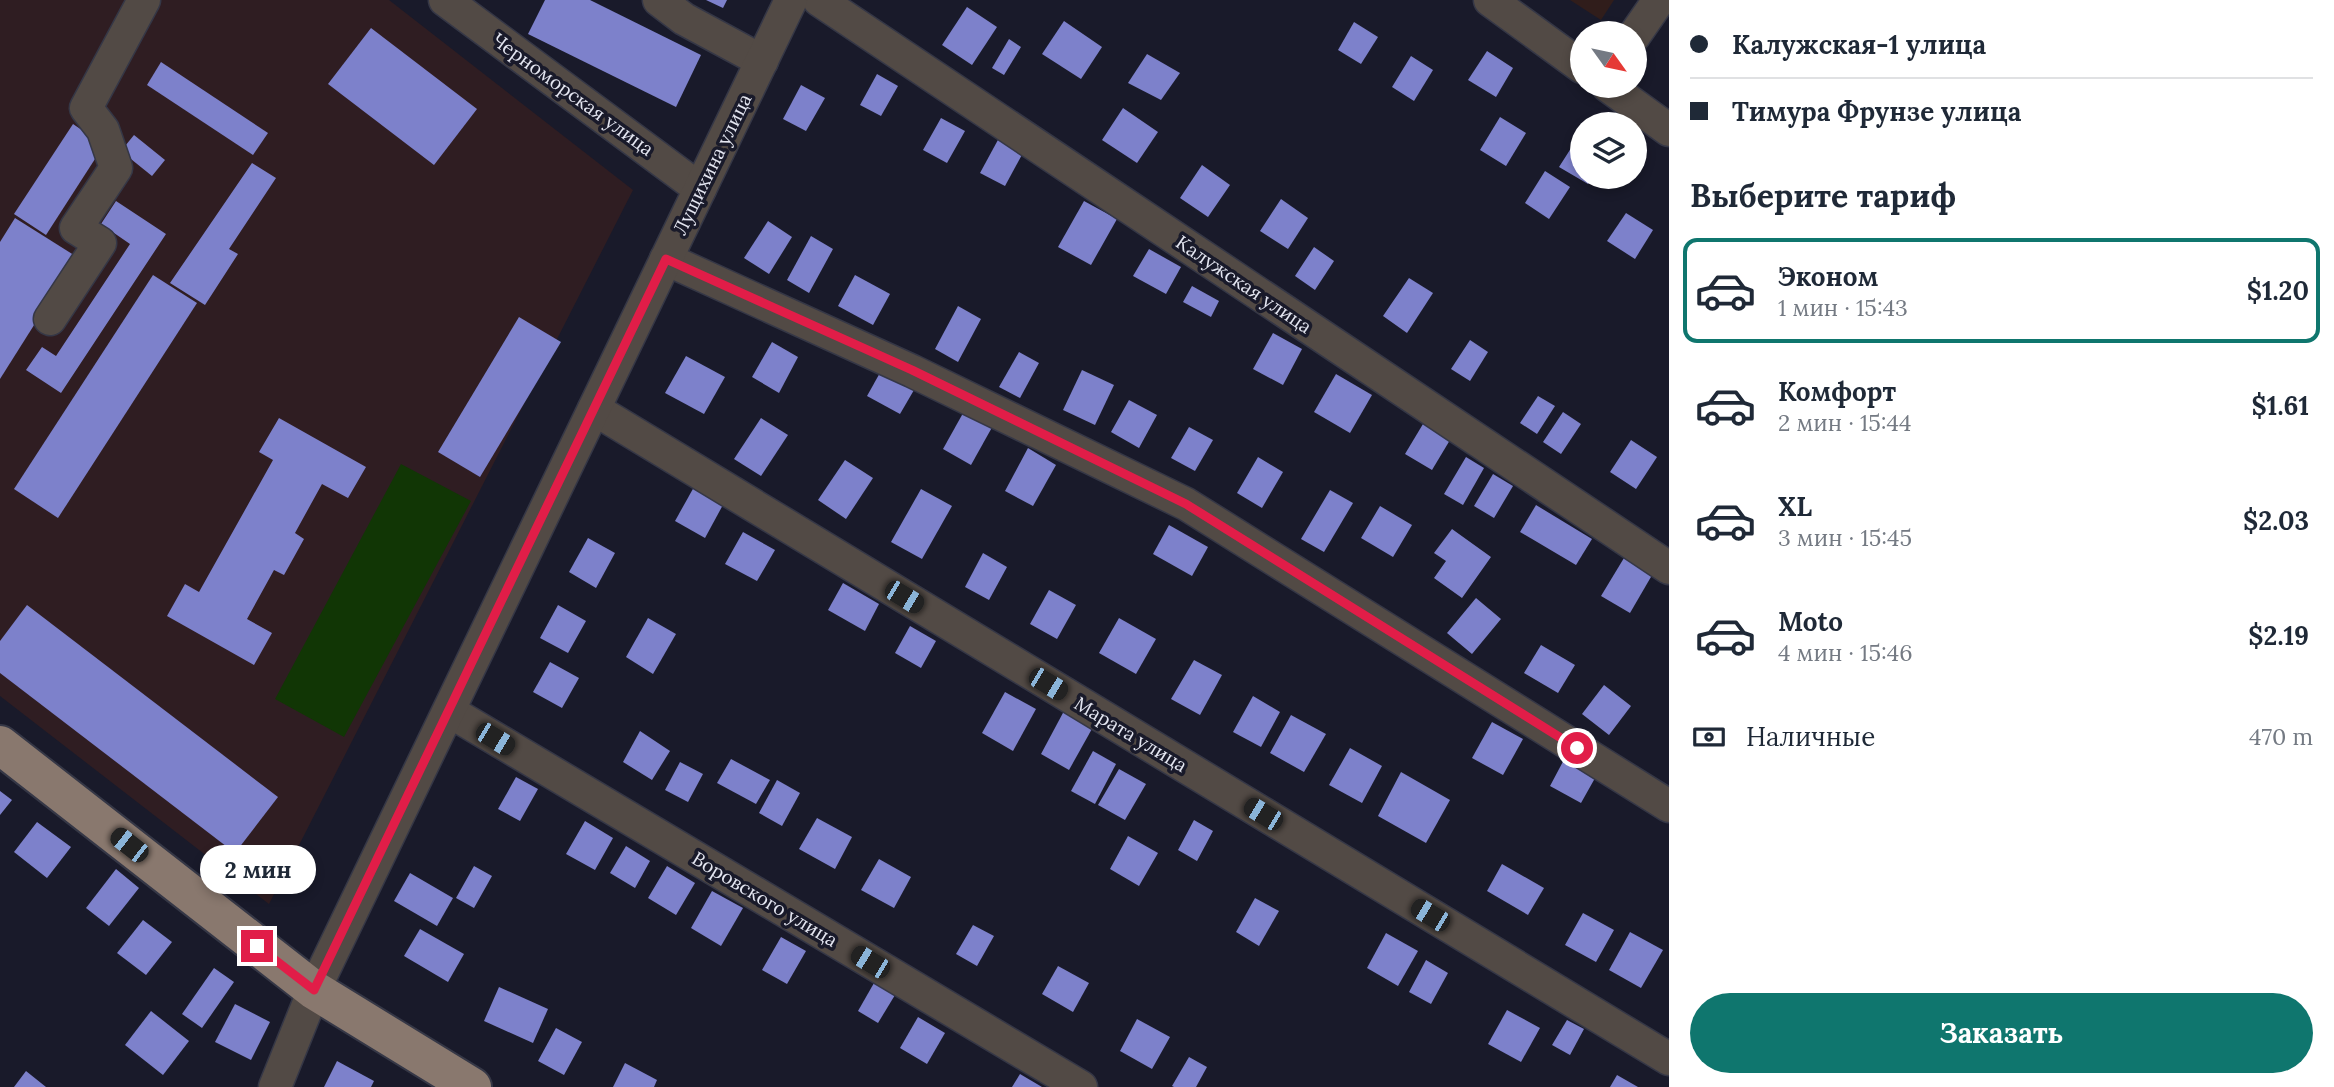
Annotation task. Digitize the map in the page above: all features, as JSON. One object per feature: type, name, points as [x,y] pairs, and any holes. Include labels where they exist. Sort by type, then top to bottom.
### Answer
[{"type":"main road","points":[[0,745],[314,990],[472,1087]]},
{"type":"street","points":[[50,319],[100,243],[76,228],[116,168],[103,130],[86,108],[144,0]]},
{"type":"street","name":"Черноморская улица","points":[[445,0],[700,189]]},
{"type":"street","points":[[659,0],[684,19],[762,61]]},
{"type":"street","name":"Лущихина улица","points":[[275,1087],[314,990],[791,0]]},
{"type":"street","name":"Калужская улица","points":[[819,0],[1669,568]]},
{"type":"street","points":[[1490,0],[1570,57]]},
{"type":"street","points":[[1644,21],[1659,0]]},
{"type":"street","points":[[1625,98],[1669,130]]},
{"type":"street","points":[[666,259],[912,370],[1186,504],[1669,806]]},
{"type":"street","name":"Марата улица","points":[[594,409],[1669,1059]]},
{"type":"street","name":"Воровского улица","points":[[449,711],[1082,1087]]},
{"type":"shaded area","points":[[0,0],[389,0],[633,190],[269,904],[0,696]]},
{"type":"shaded area","points":[[1570,0],[1614,0],[1601,20]]},
{"type":"green space","points":[[401,464],[471,501],[344,737],[275,699]]},
{"type":"building","points":[[545,0],[590,0],[701,55],[676,107],[528,34]]},
{"type":"building","points":[[706,0],[727,0],[723,8]]},
{"type":"building","points":[[967,7],[997,27],[972,65],[942,45]]},
{"type":"building","points":[[1064,21],[1102,47],[1081,79],[1042,54]]},
{"type":"building","points":[[1354,22],[1378,37],[1361,64],[1338,50]]},
{"type":"building","points":[[371,28],[477,109],[434,165],[328,84]]},
{"type":"building","points":[[1009,39],[1021,47],[1004,75],[992,68]]},
{"type":"building","points":[[1487,51],[1513,68],[1496,97],[1468,80]]},
{"type":"building","points":[[1147,54],[1180,73],[1161,100],[1128,83]]},
{"type":"building","points":[[1411,56],[1433,70],[1414,101],[1392,87]]},
{"type":"building","points":[[161,62],[268,133],[253,155],[147,85]]},
{"type":"building","points":[[877,74],[898,86],[881,116],[860,105]]},
{"type":"building","points":[[801,85],[825,98],[806,131],[783,119]]},
{"type":"building","points":[[1123,108],[1158,132],[1137,163],[1102,140]]},
{"type":"building","points":[[1500,117],[1526,133],[1506,166],[1480,150]]},
{"type":"building","points":[[941,118],[965,131],[947,163],[923,150]]},
{"type":"building","points":[[73,124],[104,145],[46,235],[14,214]]},
{"type":"building","points":[[134,135],[165,160],[152,176],[121,151]]},
{"type":"building","points":[[999,138],[1024,151],[1005,186],[980,173]]},
{"type":"building","points":[[1570,150],[1570,173],[1559,167]]},
{"type":"building","points":[[252,163],[276,178],[229,249],[238,254],[205,305],[170,283]]},
{"type":"building","points":[[1202,165],[1230,185],[1208,217],[1180,198]]},
{"type":"building","points":[[1545,171],[1570,187],[1549,219],[1525,203]]},
{"type":"building","points":[[1281,199],[1308,218],[1288,249],[1260,231]]},
{"type":"building","points":[[116,201],[166,234],[61,393],[26,370],[42,347],[56,356],[130,244],[101,224]]},
{"type":"building","points":[[1084,201],[1117,219],[1091,265],[1058,247]]},
{"type":"building","points":[[1626,213],[1653,230],[1635,259],[1607,241]]},
{"type":"building","points":[[15,218],[77,257],[0,379],[0,242]]},
{"type":"building","points":[[768,221],[792,237],[769,274],[744,258]]},
{"type":"building","points":[[811,236],[833,249],[809,293],[787,280]]},
{"type":"building","points":[[1314,247],[1334,261],[1315,290],[1295,276]]},
{"type":"building","points":[[1149,249],[1181,267],[1166,294],[1133,276]]},
{"type":"building","points":[[153,275],[197,303],[58,518],[14,489]]},
{"type":"building","points":[[855,275],[890,294],[873,325],[838,306]]},
{"type":"building","points":[[1409,278],[1433,293],[1407,333],[1383,316]]},
{"type":"building","points":[[1192,286],[1219,301],[1211,317],[1183,302]]},
{"type":"building","points":[[958,306],[981,319],[958,362],[935,349]]},
{"type":"building","points":[[519,317],[561,342],[480,477],[438,452]]},
{"type":"building","points":[[1273,333],[1302,349],[1283,385],[1253,369]]},
{"type":"building","points":[[1470,340],[1488,352],[1470,381],[1451,369]]},
{"type":"building","points":[[772,342],[798,357],[779,393],[752,377]]},
{"type":"building","points":[[1019,352],[1039,363],[1020,398],[999,387]]},
{"type":"building","points":[[686,356],[725,377],[704,414],[665,393]]},
{"type":"building","points":[[1082,370],[1114,385],[1095,425],[1063,410]]},
{"type":"building","points":[[881,371],[914,390],[900,414],[867,396]]},
{"type":"building","points":[[1336,374],[1372,395],[1350,433],[1314,412]]},
{"type":"building","points":[[1538,396],[1555,406],[1537,434],[1520,423]]},
{"type":"building","points":[[1129,400],[1157,415],[1139,448],[1111,432]]},
{"type":"building","points":[[967,406],[995,422],[971,465],[943,449]]},
{"type":"building","points":[[1563,412],[1581,424],[1561,454],[1543,442]]},
{"type":"building","points":[[279,418],[366,467],[348,498],[322,484],[295,533],[304,539],[284,575],[274,570],[247,619],[272,633],[254,665],[167,616],[185,584],[199,592],[273,460],[259,452]]},
{"type":"building","points":[[761,418],[788,435],[761,476],[734,459]]},
{"type":"building","points":[[1426,419],[1453,435],[1432,470],[1405,454]]},
{"type":"building","points":[[1189,427],[1213,440],[1195,471],[1171,458]]},
{"type":"building","points":[[1631,440],[1657,457],[1636,489],[1610,472]]},
{"type":"building","points":[[1028,448],[1056,465],[1033,506],[1005,491]]},
{"type":"building","points":[[1258,457],[1283,472],[1262,508],[1237,493]]},
{"type":"building","points":[[1466,457],[1484,468],[1463,505],[1444,494]]},
{"type":"building","points":[[845,460],[873,478],[846,519],[818,500]]},
{"type":"building","points":[[1493,474],[1513,486],[1494,518],[1474,506]]},
{"type":"building","points":[[694,487],[724,503],[705,538],[675,521]]},
{"type":"building","points":[[921,489],[952,506],[922,559],[891,542]]},
{"type":"building","points":[[1330,490],[1353,503],[1324,552],[1301,539]]},
{"type":"building","points":[[1536,505],[1592,539],[1576,565],[1520,532]]},
{"type":"building","points":[[1380,506],[1412,525],[1393,557],[1361,538]]},
{"type":"building","points":[[1169,525],[1208,547],[1192,576],[1153,554]]},
{"type":"building","points":[[1452,529],[1491,557],[1462,598],[1434,578],[1446,561],[1434,553]]},
{"type":"building","points":[[743,532],[775,550],[757,581],[725,564]]},
{"type":"building","points":[[588,538],[615,553],[596,588],[569,572]]},
{"type":"building","points":[[983,553],[1007,567],[989,600],[965,587]]},
{"type":"building","points":[[1627,553],[1655,570],[1630,613],[1601,596]]},
{"type":"building","points":[[843,583],[879,604],[865,631],[828,610]]},
{"type":"building","points":[[1049,590],[1076,605],[1057,639],[1030,624]]},
{"type":"building","points":[[1476,598],[1501,619],[1472,654],[1447,633]]},
{"type":"building","points":[[27,605],[278,797],[235,853],[0,673],[0,641]]},
{"type":"building","points":[[558,605],[586,621],[568,653],[540,638]]},
{"type":"building","points":[[648,618],[676,634],[653,674],[626,657]]},
{"type":"building","points":[[1119,618],[1156,639],[1136,674],[1099,653]]},
{"type":"building","points":[[910,626],[936,641],[921,668],[895,653]]},
{"type":"building","points":[[1541,645],[1575,665],[1558,693],[1524,673]]},
{"type":"building","points":[[1194,660],[1222,675],[1200,715],[1171,699]]},
{"type":"building","points":[[550,662],[579,678],[562,708],[533,692]]},
{"type":"building","points":[[1604,685],[1631,706],[1609,735],[1582,714]]},
{"type":"building","points":[[1005,692],[1036,709],[1013,751],[982,733]]},
{"type":"building","points":[[1253,696],[1280,712],[1261,747],[1233,732]]},
{"type":"building","points":[[1064,711],[1093,727],[1069,770],[1041,754]]},
{"type":"building","points":[[1291,715],[1326,734],[1304,772],[1270,753]]},
{"type":"building","points":[[1492,722],[1523,739],[1503,775],[1472,758]]},
{"type":"building","points":[[640,731],[670,751],[652,780],[623,762]]},
{"type":"building","points":[[1350,748],[1382,766],[1362,803],[1329,785]]},
{"type":"building","points":[[1093,751],[1116,764],[1095,804],[1071,791]]},
{"type":"building","points":[[1567,754],[1599,771],[1581,803],[1550,786]]},
{"type":"building","points":[[731,759],[770,780],[756,804],[717,783]]},
{"type":"building","points":[[680,762],[703,774],[688,802],[665,790]]},
{"type":"building","points":[[1119,769],[1146,784],[1125,820],[1098,805]]},
{"type":"building","points":[[1401,772],[1450,800],[1426,843],[1378,816]]},
{"type":"building","points":[[516,777],[538,789],[520,821],[498,809]]},
{"type":"building","points":[[777,780],[800,793],[782,826],[759,813]]},
{"type":"building","points":[[0,791],[12,800],[0,815]]},
{"type":"building","points":[[817,818],[852,837],[835,869],[799,849]]},
{"type":"building","points":[[1194,820],[1213,831],[1197,861],[1178,850]]},
{"type":"building","points":[[585,821],[613,838],[595,870],[566,854]]},
{"type":"building","points":[[37,822],[71,847],[47,878],[14,852]]},
{"type":"building","points":[[1128,836],[1158,853],[1139,886],[1110,869]]},
{"type":"building","points":[[626,846],[650,861],[635,888],[610,873]]},
{"type":"building","points":[[879,859],[911,877],[894,908],[861,890]]},
{"type":"building","points":[[1502,864],[1544,888],[1528,915],[1487,891]]},
{"type":"building","points":[[474,866],[492,876],[474,908],[456,898]]},
{"type":"building","points":[[667,866],[695,883],[676,915],[648,898]]},
{"type":"building","points":[[116,869],[139,888],[109,926],[86,908]]},
{"type":"building","points":[[410,873],[453,898],[437,926],[394,901]]},
{"type":"building","points":[[712,891],[743,908],[721,946],[691,928]]},
{"type":"building","points":[[1255,898],[1279,911],[1259,946],[1236,932]]},
{"type":"building","points":[[1583,913],[1614,930],[1596,962],[1565,945]]},
{"type":"building","points":[[143,920],[172,942],[146,975],[117,953]]},
{"type":"building","points":[[973,925],[994,936],[977,966],[956,954]]},
{"type":"building","points":[[420,929],[464,954],[448,982],[404,956]]},
{"type":"building","points":[[1630,932],[1663,950],[1641,988],[1609,970]]},
{"type":"building","points":[[1386,933],[1418,951],[1398,986],[1367,968]]},
{"type":"building","points":[[781,937],[806,951],[787,984],[762,970]]},
{"type":"building","points":[[1426,960],[1448,973],[1431,1004],[1409,992]]},
{"type":"building","points":[[1058,966],[1089,983],[1073,1012],[1042,994]]},
{"type":"building","points":[[214,968],[234,982],[202,1028],[182,1014]]},
{"type":"building","points":[[874,983],[895,995],[878,1023],[858,1011]]},
{"type":"building","points":[[499,987],[548,1009],[533,1043],[484,1021]]},
{"type":"building","points":[[235,1004],[270,1022],[251,1060],[215,1042]]},
{"type":"building","points":[[1507,1010],[1540,1028],[1521,1062],[1488,1044]]},
{"type":"building","points":[[151,1011],[189,1041],[163,1075],[125,1045]]},
{"type":"building","points":[[918,1017],[945,1033],[927,1064],[900,1048]]},
{"type":"building","points":[[1137,1019],[1170,1037],[1152,1069],[1120,1051]]},
{"type":"building","points":[[1567,1020],[1584,1029],[1570,1055],[1552,1045]]},
{"type":"building","points":[[556,1028],[582,1042],[564,1075],[538,1061]]},
{"type":"building","points":[[1189,1057],[1207,1067],[1196,1087],[1172,1086]]},
{"type":"building","points":[[337,1061],[374,1081],[371,1087],[324,1087]]},
{"type":"building","points":[[625,1063],[657,1080],[654,1087],[613,1087]]},
{"type":"building","points":[[26,1071],[46,1087],[14,1087]]},
{"type":"building","points":[[1020,1074],[1042,1087],[1012,1087]]},
{"type":"building","points":[[1617,1075],[1638,1087],[1610,1087]]},
{"type":"route","points":[[257,946],[314,990],[666,259],[912,370],[1186,504],[1577,748]]}]
